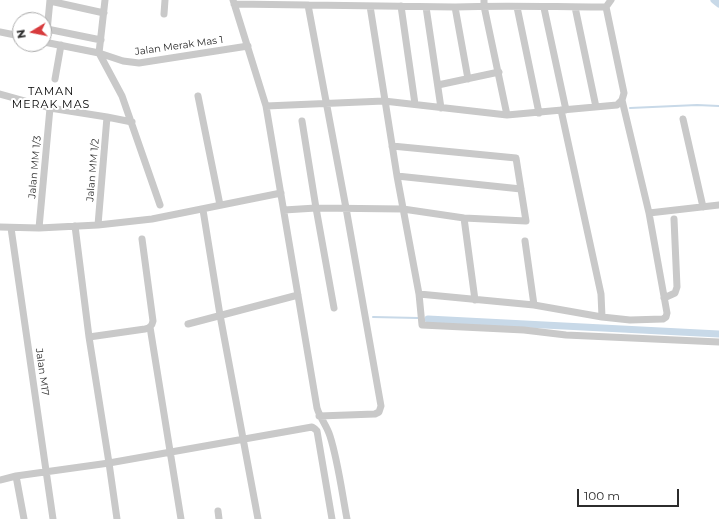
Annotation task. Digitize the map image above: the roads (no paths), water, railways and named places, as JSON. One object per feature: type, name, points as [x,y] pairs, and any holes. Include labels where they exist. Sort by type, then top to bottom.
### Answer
[{"type":"street","points":[[49,12],[50,0],[79,4],[104,13]]},
{"type":"street","points":[[105,0],[101,40],[98,53],[122,96],[160,205]]},
{"type":"street","points":[[164,14],[165,0]]},
{"type":"street","points":[[419,294],[534,305],[602,317],[630,320],[663,319],[666,317],[667,313],[649,213],[622,100],[624,93],[606,8],[611,0]]},
{"type":"street","points":[[347,519],[332,441],[327,428],[319,416],[317,408],[266,106],[233,2],[426,7],[455,7],[484,3],[517,8],[606,8]]},
{"type":"street","points":[[484,3],[507,115]]},
{"type":"street","points":[[308,5],[381,406],[379,412],[375,414],[319,416]]},
{"type":"street","points":[[370,6],[384,101],[419,294],[422,325],[524,330],[566,335],[719,342]]},
{"type":"street","points":[[401,6],[415,104]]},
{"type":"street","points":[[426,7],[441,108]]},
{"type":"street","points":[[455,7],[468,79]]},
{"type":"street","points":[[517,8],[539,113]]},
{"type":"street","points":[[544,8],[563,110],[601,294],[602,317]]},
{"type":"street","points":[[575,8],[596,107]]},
{"type":"street","points":[[52,30],[101,40]]},
{"type":"street","points":[[0,32],[12,34]]},
{"type":"street","name":"Jalan Merak Mas 1","points":[[52,43],[98,53],[123,62],[138,63],[248,46]]},
{"type":"street","points":[[55,78],[61,45]]},
{"type":"street","points":[[438,85],[499,72]]},
{"type":"street","points":[[0,94],[50,108],[132,122]]},
{"type":"street","points":[[198,96],[220,206]]},
{"type":"street","points":[[266,106],[384,101],[507,115],[616,105],[622,100]]},
{"type":"street","name":"Jalan MM 1/3","points":[[39,228],[50,108]]},
{"type":"street","name":"Jalan MM 1/2","points":[[98,225],[108,117]]},
{"type":"street","points":[[683,119],[703,206]]},
{"type":"street","points":[[302,121],[334,308]]},
{"type":"street","points":[[284,210],[316,208],[403,209],[464,218],[526,221],[516,158],[392,146]]},
{"type":"street","points":[[397,176],[521,188]]},
{"type":"street","points":[[0,227],[39,228],[98,225],[152,219],[203,210],[281,193]]},
{"type":"street","points":[[649,213],[719,205]]},
{"type":"street","points":[[203,210],[220,315],[258,519]]},
{"type":"street","points":[[464,218],[475,300]]},
{"type":"street","points":[[664,298],[675,293],[677,287],[674,219]]},
{"type":"street","points":[[75,226],[89,337],[117,519]]},
{"type":"street","name":"Jalan M17","points":[[11,228],[53,519]]},
{"type":"street","points":[[142,239],[153,321],[150,328],[182,519]]},
{"type":"street","points":[[525,241],[534,305]]},
{"type":"street","points":[[188,324],[298,295]]},
{"type":"street","points":[[89,337],[150,328]]},
{"type":"street","points":[[0,480],[16,476],[109,463],[312,427],[316,429],[332,519]]},
{"type":"street","points":[[16,476],[24,519]]},
{"type":"street","points":[[218,510],[219,519]]},
{"type":"waterway","points":[[714,0],[719,4]]},
{"type":"waterway","points":[[630,108],[697,105],[719,106]]},
{"type":"waterway","points":[[373,317],[418,318]]},
{"type":"waterway","points":[[428,319],[719,334]]},
{"type":"district","name":"TAMAN MERAK MAS","points":[[51,98]]}]
